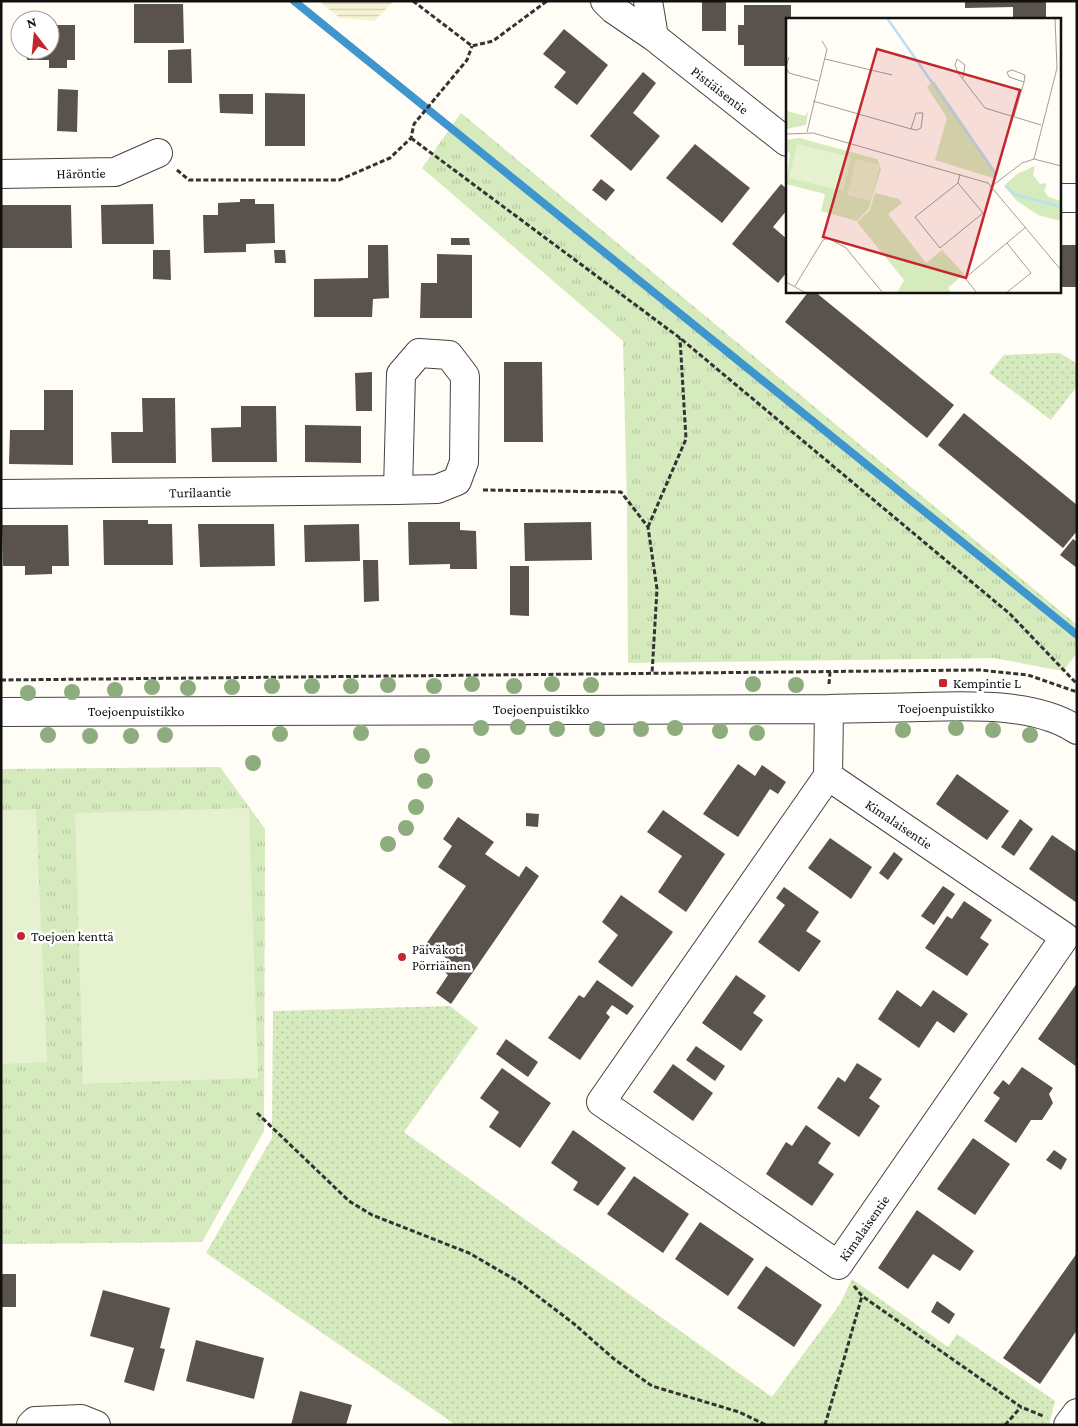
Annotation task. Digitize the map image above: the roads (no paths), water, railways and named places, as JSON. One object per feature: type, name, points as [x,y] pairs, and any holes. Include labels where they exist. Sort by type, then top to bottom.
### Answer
[{"type":"street","name":"Pistiäisentie","points":[[605,1],[613,10],[654,37],[786,141]]},
{"type":"street","points":[[648,1],[654,37]]},
{"type":"street","name":"Häröntie","points":[[1,174],[115,172],[158,153]]},
{"type":"street","points":[[1060,198],[1077,198]]},
{"type":"street","name":"Turilaantie","points":[[1,494],[398,490],[437,489],[457,481],[464,462],[465,376],[449,355],[419,354],[401,374],[398,490]]},
{"type":"street","name":"Toejoenpuistikko","points":[[1,712],[829,709],[962,706],[1005,708],[1038,714],[1075,726]]},
{"type":"street","points":[[828,776],[829,709]]},
{"type":"street","name":"Kimalaisentie","points":[[828,776],[1065,938],[838,1265],[601,1102],[828,776]]},
{"type":"street","points":[[1059,1421],[1077,1412]]},
{"type":"street","points":[[31,1425],[35,1421],[80,1419],[96,1425]]},
{"type":"waterway","points":[[294,1],[1077,635]]},
{"type":"place","name":"Kempintie L","points":[[943,683]]},
{"type":"place","name":"Toejoen kenttä","points":[[21,936]]},
{"type":"place","name":"Päiväkoti Pörriäinen","points":[[402,957]]}]
